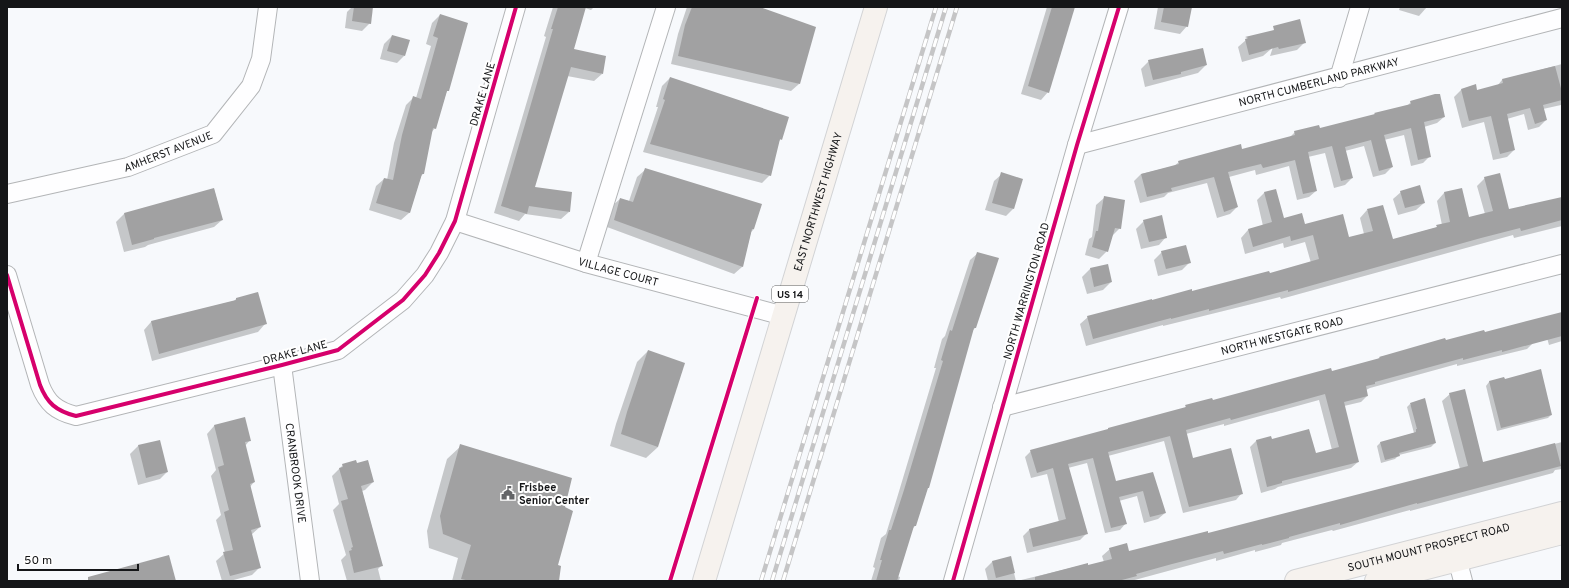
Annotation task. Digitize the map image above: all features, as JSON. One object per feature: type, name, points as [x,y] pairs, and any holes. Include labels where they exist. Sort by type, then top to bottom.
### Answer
[{"type":"main road","name":"EAST NORTHWEST HIGHWAY","points":[[704,581],[876,7]]},
{"type":"main road","name":"SOUTH MOUNT PROSPECT ROAD","points":[[1376,581],[1455,550],[1562,513]]},
{"type":"main road","name":"SOUTH MOUNT PROSPECT ROAD","points":[[1296,581],[1455,550],[1562,533]]},
{"type":"street","name":"AMHERST AVENUE","points":[[7,194],[128,167],[213,134],[251,86],[261,59],[268,7]]},
{"type":"street","name":"DRAKE LANE","points":[[7,275],[44,397],[54,407],[67,414],[76,416],[91,413],[338,350],[404,300],[439,253],[454,221],[516,7]]},
{"type":"street","points":[[586,263],[666,7]]},
{"type":"street","name":"NORTH WARRINGTON ROAD","points":[[953,581],[1077,145],[1119,7]]},
{"type":"street","points":[[1339,78],[1360,7]]},
{"type":"street","name":"NORTH CUMBERLAND PARKWAY","points":[[1077,145],[1339,78],[1562,18]]},
{"type":"street","name":"VILLAGE COURT","points":[[454,221],[586,263],[784,316]]},
{"type":"street","name":"NORTH WESTGATE ROAD","points":[[1002,407],[1562,264]]},
{"type":"street","name":"CRANBROOK DRIVE","points":[[282,365],[310,581]]},
{"type":"street","points":[[1455,550],[1463,581]]},
{"type":"building","points":[[354,7],[373,7],[371,24],[352,21]]},
{"type":"building","points":[[558,7],[586,7],[574,49],[606,56],[603,74],[571,67],[535,187],[572,192],[570,212],[529,206],[527,214],[501,206],[553,29],[551,29]]},
{"type":"building","points":[[692,7],[760,7],[816,27],[800,84],[678,56],[685,25]]},
{"type":"building","points":[[1052,7],[1075,7],[1049,93],[1028,86]]},
{"type":"building","points":[[1164,7],[1192,7],[1188,27],[1161,22]]},
{"type":"building","points":[[440,14],[468,23],[449,91],[447,91],[436,129],[433,128],[424,174],[422,174],[410,213],[376,203],[384,178],[393,180],[402,135],[413,96],[421,99],[438,38],[433,36]]},
{"type":"building","points":[[1300,19],[1306,43],[1279,49],[1278,47],[1249,55],[1245,39],[1248,38],[1245,37],[1274,30],[1273,26]]},
{"type":"building","points":[[392,35],[410,40],[405,56],[387,51]]},
{"type":"building","points":[[1203,48],[1207,65],[1181,72],[1181,74],[1153,80],[1148,60]]},
{"type":"building","points":[[1555,66],[1562,92],[1562,100],[1543,105],[1547,120],[1535,124],[1530,108],[1507,114],[1515,150],[1500,154],[1491,116],[1469,121],[1461,89],[1476,84],[1477,90],[1503,83],[1502,79]]},
{"type":"building","points":[[670,77],[789,117],[782,140],[780,139],[771,176],[650,144],[665,100],[663,99]]},
{"type":"building","points":[[1440,94],[1445,117],[1424,122],[1431,157],[1418,160],[1411,128],[1384,135],[1393,167],[1379,171],[1371,140],[1345,147],[1353,178],[1341,181],[1332,146],[1308,152],[1317,191],[1303,194],[1295,160],[1263,168],[1261,164],[1228,172],[1238,207],[1224,212],[1214,177],[1171,188],[1172,191],[1147,197],[1141,174],[1179,164],[1178,161],[1241,144],[1242,149],[1295,135],[1294,131],[1319,125],[1320,128],[1375,114],[1374,113],[1411,104],[1410,101]]},
{"type":"building","points":[[645,168],[762,204],[754,229],[752,229],[743,267],[614,220],[620,198],[633,202]]},
{"type":"building","points":[[1001,172],[1023,179],[1014,209],[992,203]]},
{"type":"building","points":[[1500,173],[1509,209],[1562,197],[1562,220],[1521,231],[1520,228],[1288,292],[1288,290],[1209,311],[1209,309],[1171,318],[1093,339],[1087,316],[1192,289],[1192,291],[1269,271],[1270,273],[1319,259],[1313,235],[1291,241],[1290,236],[1253,247],[1248,229],[1272,222],[1264,192],[1276,189],[1284,218],[1302,213],[1305,224],[1343,214],[1349,237],[1373,231],[1367,209],[1383,205],[1393,239],[1450,222],[1444,192],[1462,188],[1469,217],[1493,211],[1484,177]]},
{"type":"building","points":[[1420,185],[1425,203],[1405,208],[1400,191]]},
{"type":"building","points":[[214,188],[223,220],[132,245],[124,213]]},
{"type":"building","points":[[1104,196],[1125,200],[1121,229],[1115,228],[1108,252],[1092,247],[1096,231],[1098,231]]},
{"type":"building","points":[[1162,215],[1167,238],[1149,242],[1143,220]]},
{"type":"building","points":[[1186,245],[1191,263],[1166,269],[1161,251]]},
{"type":"building","points":[[977,252],[999,258],[976,328],[974,328],[929,488],[916,526],[914,526],[897,581],[876,581],[882,560],[880,560],[889,530],[891,530],[904,490],[943,361],[941,360],[950,330],[952,331]]},
{"type":"building","points":[[1108,264],[1112,282],[1094,287],[1090,268]]},
{"type":"building","points":[[258,292],[267,324],[159,354],[151,321],[236,300],[236,298]]},
{"type":"building","points":[[1562,312],[1562,336],[1502,352],[1502,350],[1463,360],[1463,358],[1375,382],[1375,384],[1366,386],[1368,396],[1344,402],[1359,462],[1282,481],[1282,483],[1267,487],[1256,440],[1271,436],[1272,439],[1309,429],[1316,453],[1339,447],[1325,394],[1231,420],[1230,418],[1186,430],[1193,458],[1231,448],[1243,494],[1189,507],[1170,436],[1108,452],[1116,481],[1153,472],[1166,513],[1150,517],[1143,491],[1119,497],[1127,524],[1111,528],[1093,458],[1068,464],[1088,534],[1033,547],[1029,529],[1066,519],[1053,468],[1037,473],[1030,450],[1186,407],[1185,405],[1212,398],[1213,400],[1331,368],[1332,371],[1445,338],[1446,340],[1484,330],[1485,332]]},
{"type":"building","points":[[648,350],[685,363],[658,447],[621,434]]},
{"type":"building","points":[[1541,369],[1552,415],[1501,428],[1489,381],[1504,377],[1505,379]]},
{"type":"building","points":[[1465,389],[1483,462],[1555,443],[1561,466],[1417,503],[1340,525],[1340,523],[1262,545],[1224,554],[1223,551],[1172,564],[1136,574],[1137,576],[1118,581],[1035,581],[1035,577],[1088,563],[1088,565],[1112,559],[1109,548],[1127,543],[1129,551],[1208,531],[1208,533],[1468,466],[1449,393]]},
{"type":"building","points":[[1425,398],[1436,443],[1399,453],[1400,456],[1385,460],[1380,442],[1416,432],[1417,429],[1410,403]]},
{"type":"building","points":[[245,417],[251,441],[245,442],[255,482],[250,484],[261,527],[251,530],[261,568],[230,576],[223,552],[233,550],[224,512],[229,510],[218,467],[224,465],[214,425]]},
{"type":"building","points":[[160,440],[168,472],[146,478],[138,445]]},
{"type":"building","name":"Frisbee Senior Center","points":[[460,444],[572,478],[565,507],[573,511],[558,565],[561,566],[559,581],[470,581],[461,579],[471,545],[443,534],[440,516]]},
{"type":"building","points":[[356,460],[357,463],[368,460],[374,482],[361,486],[383,566],[354,573],[349,551],[352,550],[351,548],[353,547],[341,501],[348,499],[339,468],[343,467],[342,464]]},
{"type":"building","points":[[169,555],[176,581],[88,581],[88,577]]},
{"type":"building","points":[[1011,556],[1015,573],[996,578],[992,561]]},
{"type":"railway","points":[[761,581],[936,7]]},
{"type":"railway","points":[[772,581],[946,7]]},
{"type":"railway","points":[[783,581],[957,7]]},
{"type":"cycle path","points":[[7,275],[40,385],[46,397],[53,405],[63,412],[76,416],[338,350],[403,300],[425,275],[439,253],[455,221],[516,7]]},
{"type":"cycle path","points":[[953,581],[1077,145],[1119,7]]},
{"type":"cycle path","points":[[670,581],[757,298]]},
{"type":"place","name":"Frisbee Senior Center","points":[[508,493]]}]
